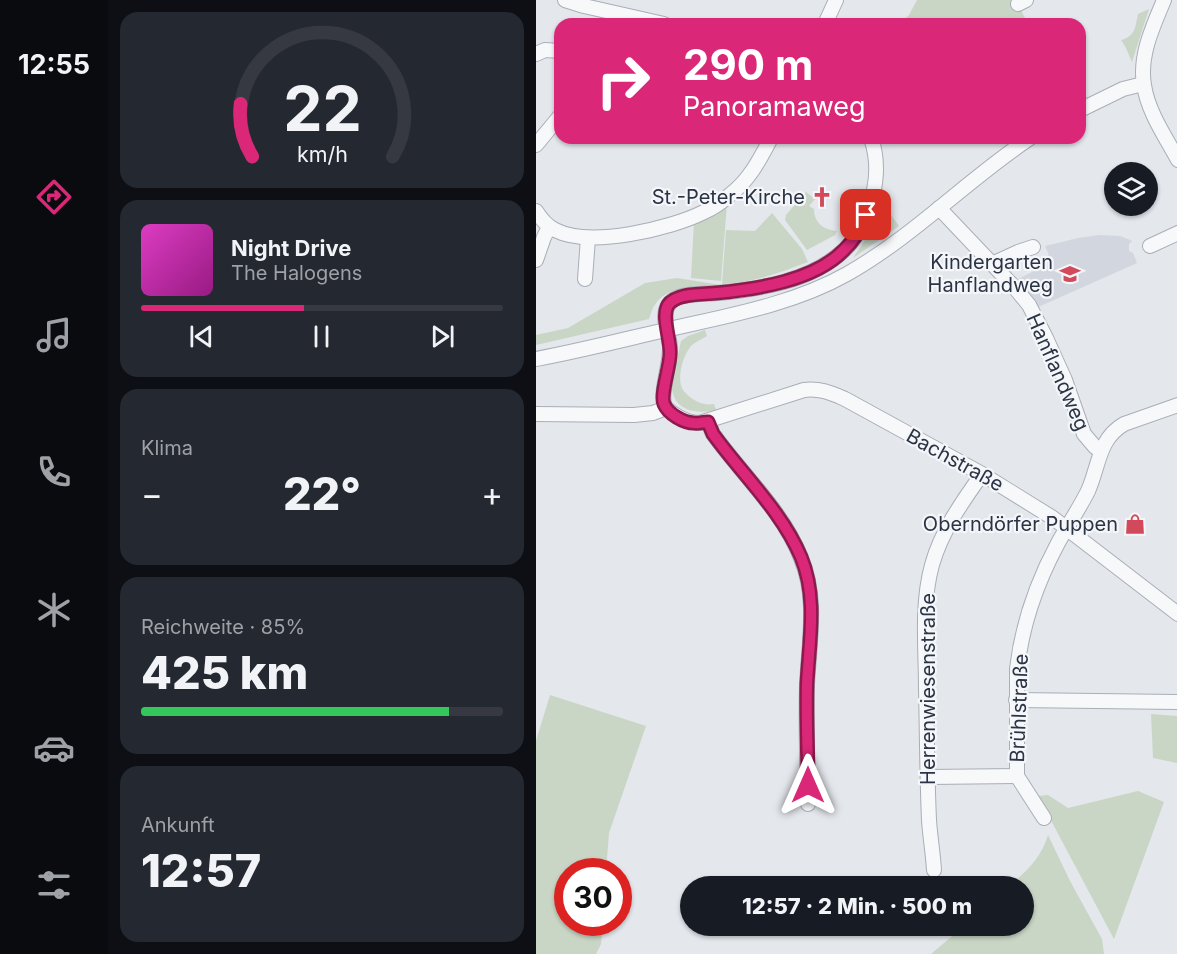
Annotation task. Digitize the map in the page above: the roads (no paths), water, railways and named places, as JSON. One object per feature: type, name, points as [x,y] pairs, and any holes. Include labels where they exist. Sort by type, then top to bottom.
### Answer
[{"type":"street","points":[[565,0],[620,18]]},
{"type":"street","points":[[828,18],[836,0]]},
{"type":"street","points":[[1164,0],[1146,53],[1144,84],[1151,110],[1178,160]]},
{"type":"street","points":[[536,54],[545,50],[554,51]]},
{"type":"street","points":[[1086,107],[1123,89],[1144,84]]},
{"type":"street","points":[[536,145],[554,125]]},
{"type":"street","points":[[536,211],[544,222],[557,231],[578,237],[617,235],[656,228],[704,212],[733,192],[747,179],[767,144]]},
{"type":"street","points":[[808,804],[807,700],[812,613],[808,578],[802,559],[784,526],[713,434],[708,422],[688,422],[666,408],[663,396],[670,359],[670,342],[665,319],[668,305],[678,298],[737,291],[786,280],[812,271],[843,252],[861,226],[873,194],[876,162],[872,144]]},
{"type":"street","points":[[536,359],[763,307],[822,287],[873,258],[1021,144]]},
{"type":"street","name":"Hanflandweg","points":[[939,208],[1029,305],[1065,380],[1084,434],[1095,447],[1102,451]]},
{"type":"street","points":[[536,260],[549,226]]},
{"type":"street","points":[[1150,246],[1178,232]]},
{"type":"street","points":[[585,279],[588,238]]},
{"type":"street","points":[[992,264],[1032,247]]},
{"type":"street","name":"Bachstraße","points":[[708,422],[804,390],[820,390],[845,399],[982,474],[1067,528],[1149,594],[1178,614]]},
{"type":"street","name":"Brühlstraße","points":[[1044,818],[1017,776],[1017,669],[1019,652],[1031,608],[1042,578],[1093,480],[1105,441],[1116,428],[1178,405]]},
{"type":"street","points":[[536,414],[634,415],[653,413],[666,408]]},
{"type":"street","name":"Herrenwiesenstraße","points":[[940,859],[934,870],[929,821],[925,617],[927,589],[932,564],[941,539],[982,474]]},
{"type":"street","points":[[1016,700],[1178,702]]},
{"type":"street","points":[[928,777],[1017,776]]},
{"type":"place","name":"St.-Peter-Kirche","points":[[822,197]]},
{"type":"place","name":"Kindergarten Hanflandweg","points":[[1070,274]]},
{"type":"place","name":"Oberndörfer Puppen","points":[[1135,524]]}]
